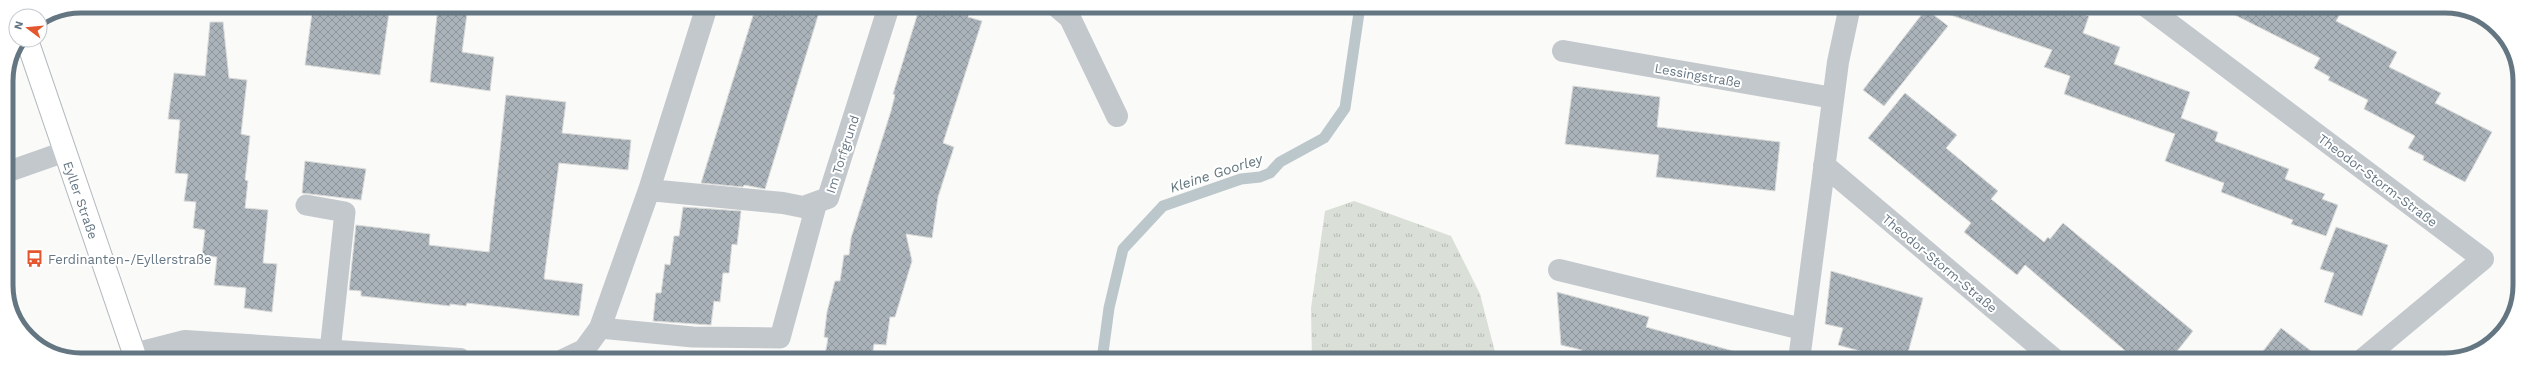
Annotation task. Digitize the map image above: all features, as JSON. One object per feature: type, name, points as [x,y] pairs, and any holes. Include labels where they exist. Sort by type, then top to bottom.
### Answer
[{"type":"main road","name":"Eyller Straße","points":[[30,48],[134,353]]},
{"type":"street","points":[[578,353],[584,350],[600,328],[649,190],[705,13]]},
{"type":"street","name":"Im Torfgrund","points":[[649,190],[783,202],[803,207],[828,198],[887,13]]},
{"type":"street","points":[[1064,13],[1070,18],[1116,116]]},
{"type":"street","points":[[1800,353],[1833,98],[1849,13]]},
{"type":"street","name":"Theodor-Storm-Straße","points":[[2156,13],[2483,259],[2370,353]]},
{"type":"street","name":"Lessingstraße","points":[[1563,51],[1833,98]]},
{"type":"street","name":"Theodor-Storm-Straße","points":[[1824,165],[2047,353]]},
{"type":"street","points":[[1560,270],[1802,329]]},
{"type":"street","points":[[148,353],[185,341],[359,353]]},
{"type":"lane","points":[[13,170],[64,152]]},
{"type":"lane","points":[[600,328],[693,336],[780,338],[817,202]]},
{"type":"lane","points":[[306,205],[345,212],[330,351]]},
{"type":"green space","points":[[1354,201],[1451,236],[1480,294],[1495,353],[1312,353],[1311,308],[1325,211]]},
{"type":"building","points":[[312,13],[389,13],[380,75],[305,65]]},
{"type":"building","points":[[437,13],[467,13],[462,52],[494,57],[490,91],[430,82]]},
{"type":"building","points":[[754,13],[819,13],[765,189],[744,185],[743,187],[701,183]]},
{"type":"building","points":[[918,13],[969,13],[968,17],[982,21],[943,143],[954,147],[938,197],[932,238],[906,234],[912,261],[895,317],[890,317],[886,345],[874,344],[873,353],[825,353],[828,338],[824,337],[827,312],[835,281],[840,281],[844,255],[849,255],[851,238],[891,111],[895,95],[893,94]]},
{"type":"building","points":[[1923,13],[1931,13],[1948,26],[1884,106],[1863,90]]},
{"type":"building","points":[[1945,13],[2080,13],[2089,16],[2083,33],[2120,47],[2114,64],[2190,92],[2181,118],[2218,132],[2215,141],[2289,169],[2285,179],[2325,194],[2322,199],[2338,205],[2326,236],[2291,224],[2293,220],[2221,192],[2224,183],[2165,161],[2175,134],[2064,94],[2070,76],[2044,67],[2052,50]]},
{"type":"building","points":[[2231,13],[2341,13],[2336,21],[2397,52],[2389,67],[2441,93],[2435,103],[2492,132],[2465,182],[2423,160],[2424,156],[2408,148],[2415,136],[2364,109],[2368,100],[2328,80],[2330,77],[2314,68],[2320,58]]},
{"type":"building","points":[[210,22],[223,22],[229,78],[247,80],[241,134],[250,136],[245,180],[248,181],[245,208],[268,210],[263,263],[277,264],[272,312],[244,308],[246,288],[214,285],[217,257],[202,256],[205,230],[193,228],[196,202],[184,201],[188,174],[175,173],[180,120],[168,119],[174,73],[205,76]]},
{"type":"building","points":[[1573,86],[1660,97],[1657,127],[1780,142],[1775,191],[1656,177],[1659,155],[1565,144]]},
{"type":"building","points":[[1905,93],[1957,135],[1946,148],[1998,191],[1991,199],[2044,242],[2048,237],[2050,239],[2063,223],[2193,331],[2176,353],[2128,353],[2025,265],[2017,275],[1964,232],[1971,223],[1868,138]]},
{"type":"building","points":[[506,95],[566,102],[562,133],[631,140],[628,170],[559,163],[544,279],[583,284],[579,316],[467,303],[466,306],[450,304],[450,306],[361,296],[361,291],[349,290],[356,225],[430,234],[429,245],[489,252]]},
{"type":"building","points":[[305,161],[366,169],[361,200],[302,193]]},
{"type":"building","points":[[683,207],[741,211],[737,245],[732,244],[729,273],[723,273],[720,302],[714,301],[711,325],[653,321],[656,293],[661,293],[665,264],[670,265],[674,236],[679,236]]},
{"type":"building","points":[[2336,227],[2388,245],[2362,316],[2324,302],[2334,273],[2320,269]]},
{"type":"building","points":[[1831,271],[1923,298],[1908,353],[1867,353],[1838,345],[1843,328],[1825,324]]},
{"type":"building","points":[[1557,292],[1649,317],[1646,327],[1733,351],[1733,353],[1581,353],[1582,350],[1561,345]]},
{"type":"building","points":[[2281,328],[2314,353],[2261,353]]},
{"type":"waterway","name":"Kleine Goorley","points":[[1103,353],[1109,308],[1123,249],[1163,206],[1241,179],[1260,177],[1270,173],[1280,162],[1324,138],[1345,108],[1359,13]]},
{"type":"place","name":"Ferdinanten-/Eyllerstraße","points":[[35,259]]}]
